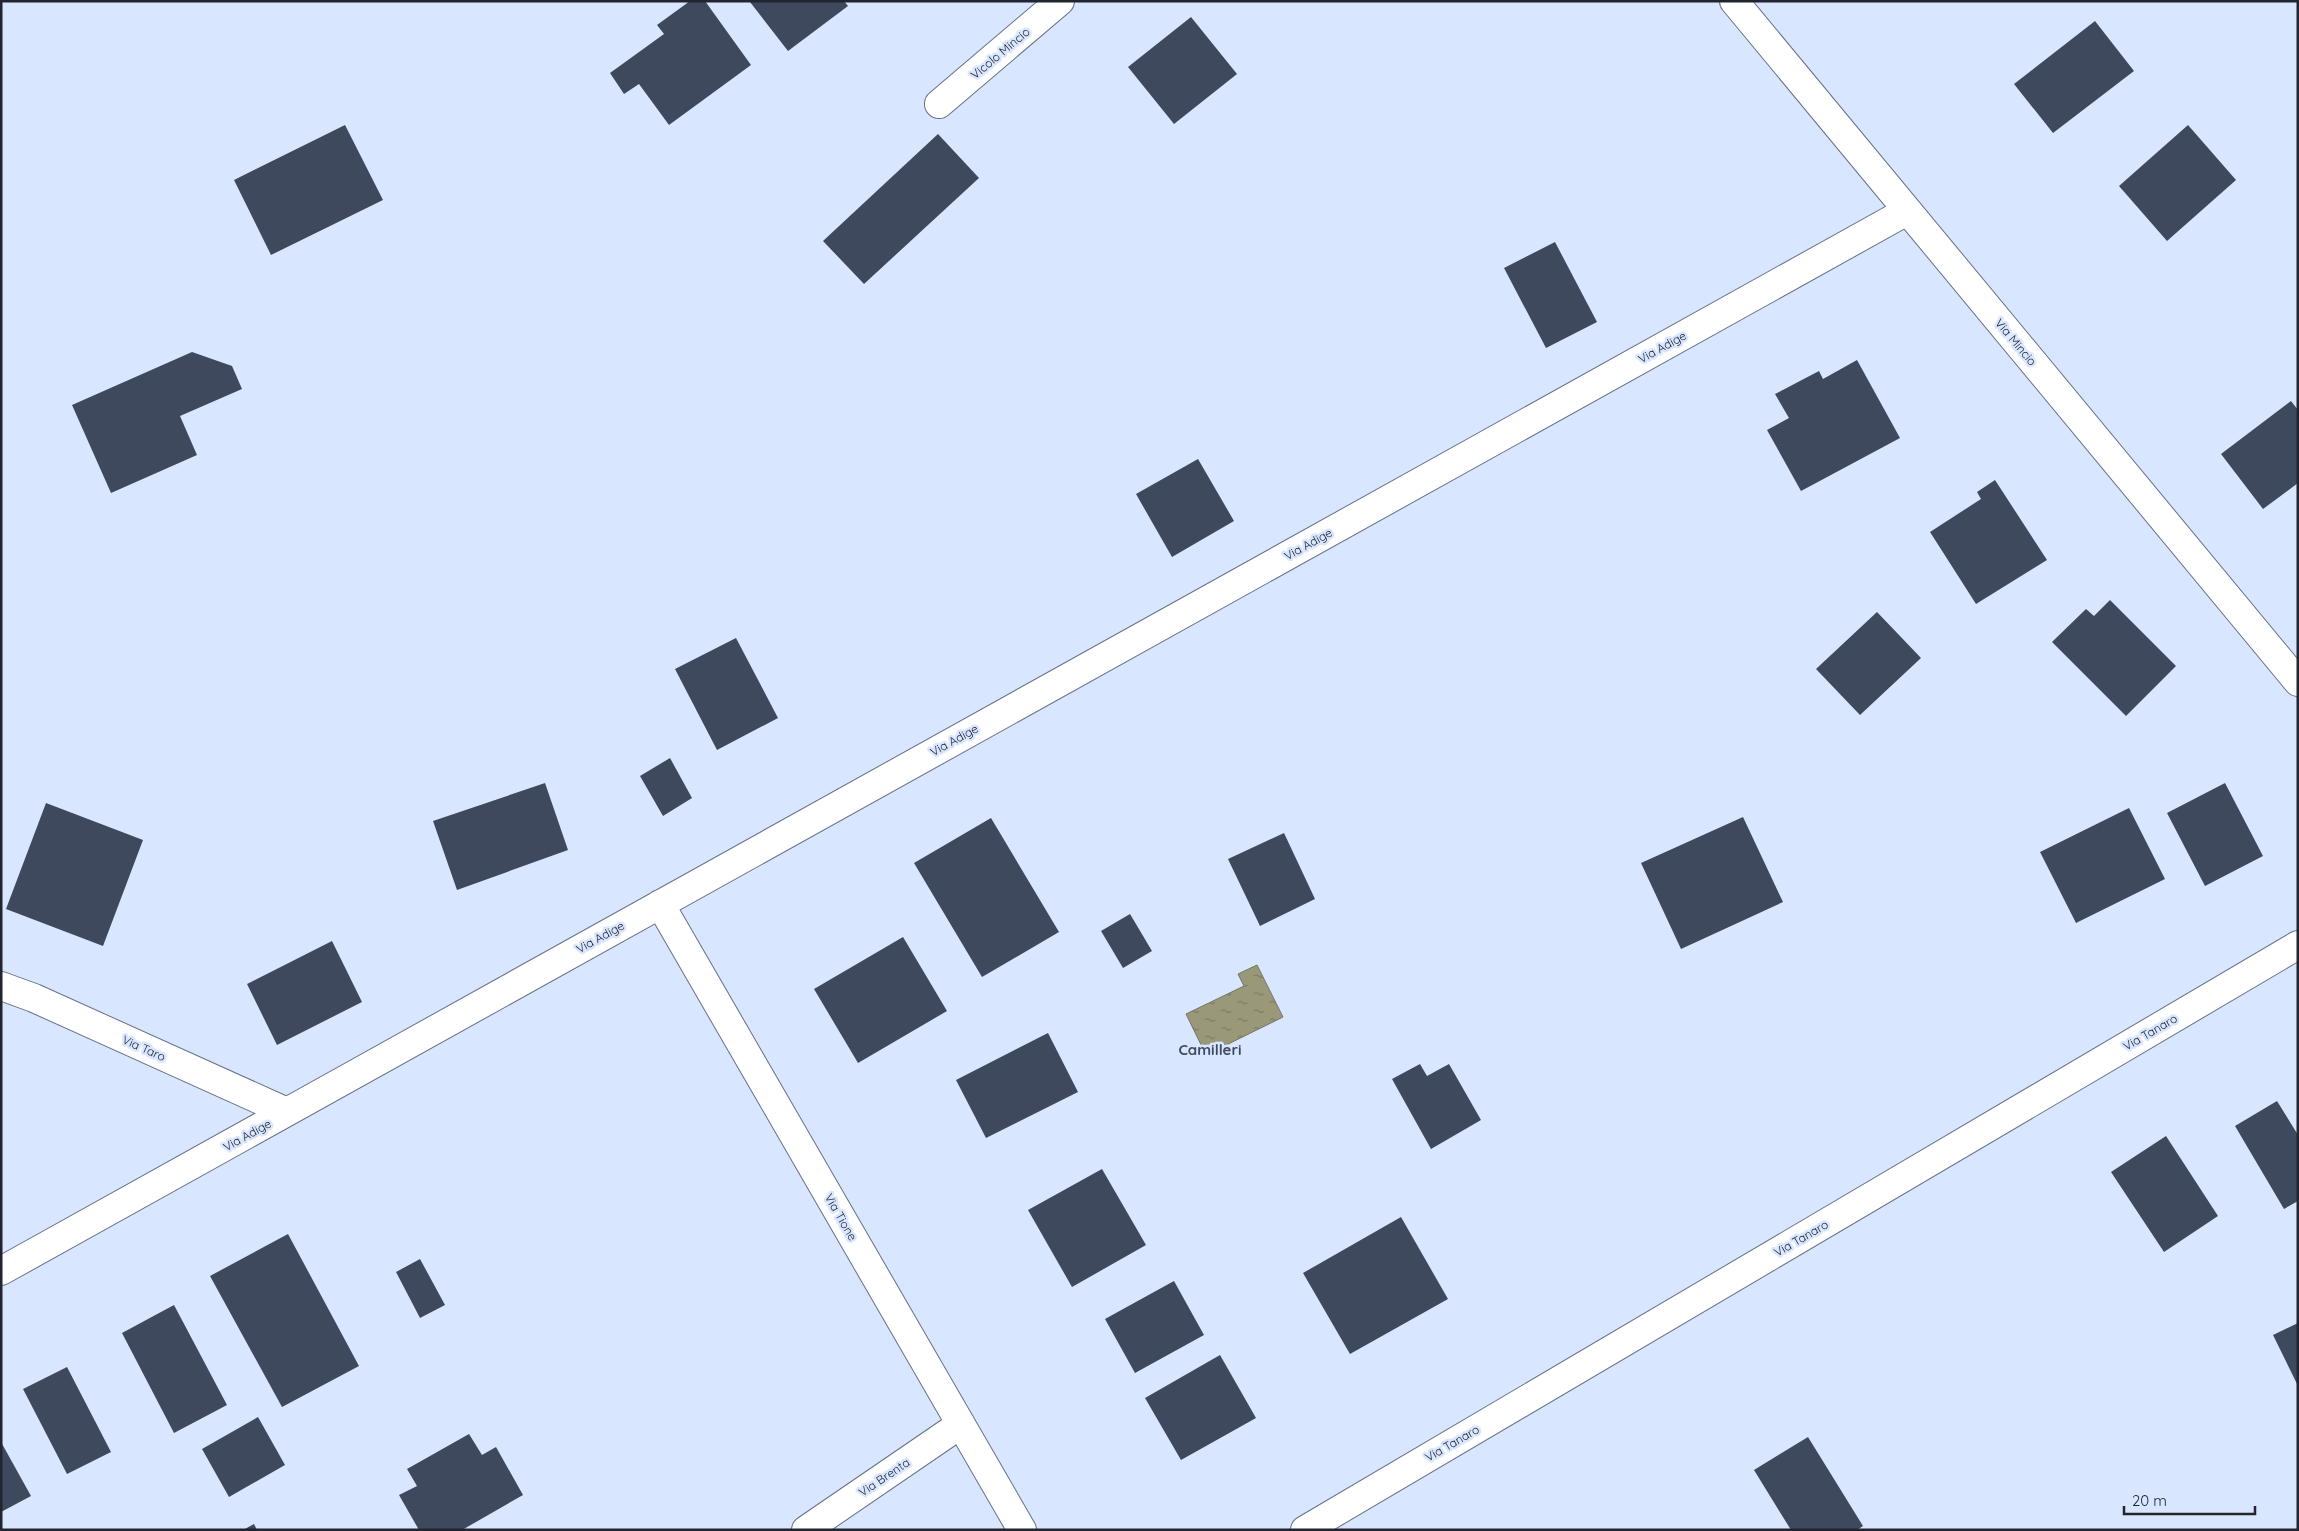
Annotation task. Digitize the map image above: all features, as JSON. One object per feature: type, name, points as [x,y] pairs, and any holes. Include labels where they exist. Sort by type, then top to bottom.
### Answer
[{"type":"street","name":"Vicolo Mincio","points":[[939,104],[1060,1]]},
{"type":"street","name":"Via Mincio","points":[[1734,1],[2298,682]]},
{"type":"street","name":"Via Adige","points":[[1,1271],[1907,211]]},
{"type":"street","name":"Via Tione","points":[[660,904],[1022,1530]]},
{"type":"street","name":"Via Tanaro","points":[[1305,1530],[2298,945]]},
{"type":"street","name":"Via Taro","points":[[1,986],[34,998],[287,1112]]},
{"type":"street","name":"Via Brenta","points":[[806,1530],[961,1424]]},
{"type":"water","points":[[1257,965],[1283,1017],[1206,1055],[1186,1014],[1244,986],[1238,974]]},
{"type":"building","points":[[690,1],[705,1],[751,65],[669,125],[639,84],[624,94],[610,73],[664,34],[657,25]]},
{"type":"building","points":[[751,1],[844,1],[848,6],[788,51]]},
{"type":"building","points":[[1191,17],[1237,74],[1174,124],[1128,67]]},
{"type":"building","points":[[2095,21],[2134,71],[2053,133],[2014,84]]},
{"type":"building","points":[[345,125],[383,200],[271,255],[234,180]]},
{"type":"building","points":[[2188,125],[2236,180],[2167,241],[2119,186]]},
{"type":"building","points":[[938,134],[979,178],[864,284],[823,241]]},
{"type":"building","points":[[1555,242],[1597,322],[1546,348],[1504,268]]},
{"type":"building","points":[[192,352],[232,366],[242,389],[180,416],[197,455],[111,493],[72,405]]},
{"type":"building","points":[[1857,360],[1900,438],[1801,491],[1767,430],[1789,418],[1775,394],[1819,371],[1823,379]]},
{"type":"building","points":[[2291,401],[2298,410],[2298,483],[2263,509],[2221,454]]},
{"type":"building","points":[[1198,459],[1234,521],[1172,557],[1136,494]]},
{"type":"building","points":[[1995,480],[2047,560],[1976,604],[1930,532],[1981,499],[1977,492]]},
{"type":"building","points":[[2110,600],[2176,666],[2126,716],[2052,642],[2086,609],[2094,616]]},
{"type":"building","points":[[1877,612],[1921,658],[1860,715],[1816,669]]},
{"type":"building","points":[[736,638],[778,718],[717,750],[675,669]]},
{"type":"building","points":[[670,758],[692,798],[663,816],[640,776]]},
{"type":"building","points":[[545,783],[568,850],[457,890],[433,821]]},
{"type":"building","points":[[2225,783],[2263,856],[2205,886],[2167,813]]},
{"type":"building","points":[[46,803],[143,840],[103,946],[6,909]]},
{"type":"building","points":[[2129,808],[2165,879],[2076,923],[2040,852]]},
{"type":"building","points":[[1743,817],[1783,902],[1681,949],[1641,863]]},
{"type":"building","points":[[991,818],[1059,932],[982,977],[914,863]]},
{"type":"building","points":[[1284,833],[1315,899],[1260,926],[1228,859]]},
{"type":"building","points":[[1130,914],[1152,951],[1123,968],[1101,931]]},
{"type":"building","points":[[903,937],[947,1011],[858,1063],[814,989]]},
{"type":"building","points":[[332,941],[362,1002],[277,1045],[247,984]]},
{"type":"building","points":[[1048,1033],[1078,1092],[986,1138],[956,1080]]},
{"type":"building","points":[[1420,1064],[1427,1076],[1449,1064],[1481,1120],[1431,1149],[1392,1079]]},
{"type":"building","points":[[2277,1101],[2298,1135],[2298,1201],[2284,1209],[2235,1126]]},
{"type":"building","points":[[2166,1136],[2218,1216],[2164,1252],[2111,1172]]},
{"type":"building","points":[[1102,1169],[1146,1245],[1072,1287],[1028,1210]]},
{"type":"building","points":[[1401,1217],[1448,1299],[1350,1354],[1303,1273]]},
{"type":"building","points":[[288,1234],[359,1366],[282,1407],[210,1276]]},
{"type":"building","points":[[420,1259],[445,1305],[420,1318],[396,1272]]},
{"type":"building","points":[[1174,1281],[1204,1335],[1135,1373],[1105,1319]]},
{"type":"building","points":[[174,1305],[227,1405],[174,1433],[122,1333]]},
{"type":"building","points":[[2298,1323],[2298,1386],[2273,1335]]},
{"type":"building","points":[[1220,1355],[1256,1418],[1181,1460],[1145,1398]]},
{"type":"building","points":[[67,1367],[111,1452],[67,1474],[23,1389]]},
{"type":"building","points":[[258,1417],[285,1465],[229,1497],[202,1449]]},
{"type":"building","points":[[469,1434],[482,1455],[496,1447],[523,1495],[462,1530],[419,1530],[399,1495],[417,1486],[407,1469]]},
{"type":"building","points":[[1808,1437],[1863,1526],[1857,1530],[1791,1530],[1754,1470]]},
{"type":"building","points":[[1,1442],[31,1496],[1,1512]]},
{"type":"building","points":[[254,1524],[257,1530],[243,1530]]},
{"type":"district","name":"Camilleri","points":[[1210,1049]]}]
